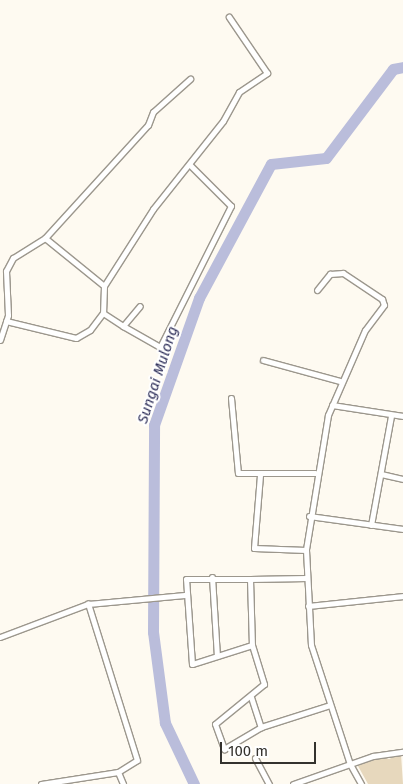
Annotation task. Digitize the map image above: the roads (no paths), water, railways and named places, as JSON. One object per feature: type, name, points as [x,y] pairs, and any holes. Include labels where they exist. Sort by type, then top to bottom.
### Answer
[{"type":"street","points":[[6,321],[76,338],[90,330],[103,313],[104,286],[153,209],[190,165],[239,92],[266,73],[229,17]]},
{"type":"street","points":[[0,340],[6,321],[6,271],[18,253],[45,238],[148,125],[153,112],[190,79]]},
{"type":"street","points":[[103,313],[160,346],[231,206],[190,165]]},
{"type":"street","points":[[45,238],[104,286]]},
{"type":"street","points":[[317,290],[330,274],[343,273],[383,301],[340,381],[332,405],[315,473],[308,516],[306,550],[311,645],[350,764],[361,784]]},
{"type":"street","points":[[123,326],[140,306]]},
{"type":"street","points":[[263,360],[340,381]]},
{"type":"street","points":[[231,398],[238,473],[260,475],[315,473]]},
{"type":"street","points":[[332,405],[391,416],[403,416]]},
{"type":"street","points":[[371,525],[391,416]]},
{"type":"street","points":[[381,474],[403,479]]},
{"type":"street","points":[[260,475],[254,548],[306,550]]},
{"type":"street","points":[[308,516],[403,529]]},
{"type":"street","points":[[252,646],[192,664],[185,595],[190,576],[250,579],[307,578]]},
{"type":"street","points":[[212,576],[217,656]]},
{"type":"street","points":[[250,579],[252,646],[264,684],[251,697],[215,724],[225,749],[261,727],[330,705]]},
{"type":"street","points":[[0,637],[88,604],[148,600],[185,595]]},
{"type":"street","points":[[308,606],[403,596]]},
{"type":"street","points":[[41,784],[118,772],[137,760],[88,604]]},
{"type":"street","points":[[251,697],[261,727]]},
{"type":"street","points":[[293,784],[350,764],[403,752]]},
{"type":"street","points":[[254,758],[268,784]]},
{"type":"street","points":[[118,772],[124,784]]},
{"type":"waterway","name":"Sungai Mulong","points":[[194,784],[165,723],[153,632],[154,425],[199,298],[271,164],[326,158],[393,69],[403,67]]}]
